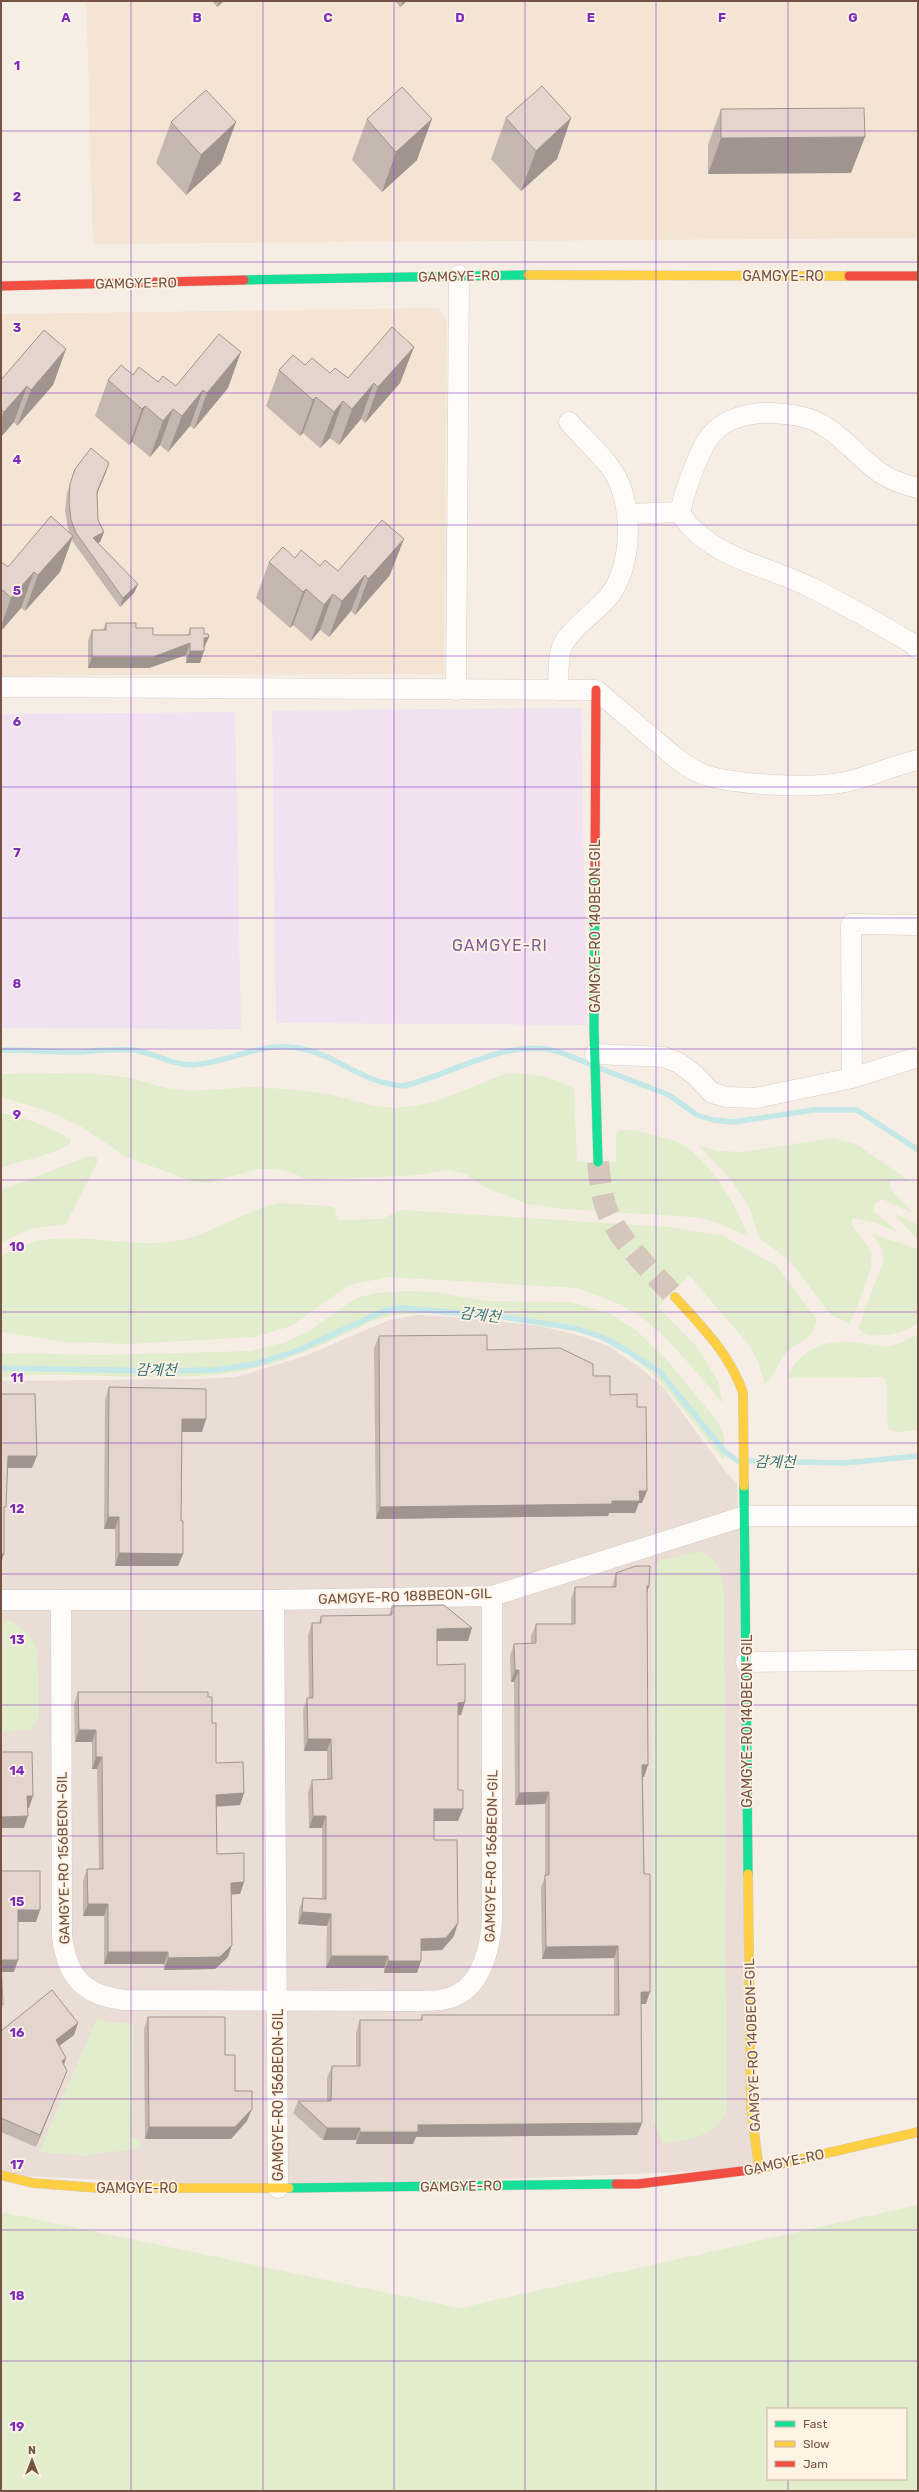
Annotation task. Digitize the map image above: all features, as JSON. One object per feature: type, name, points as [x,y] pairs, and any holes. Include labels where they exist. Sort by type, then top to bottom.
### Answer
[{"type":"main road","name":"GAMGYE-RO","points":[[1,286],[459,275],[918,276]]},
{"type":"main road","name":"GAMGYE-RO 140BEON-GIL","points":[[596,690],[594,1028],[598,1162]]},
{"type":"main road","name":"GAMGYE-RO 140BEON-GIL","points":[[675,1296],[730,1360],[740,1377],[744,1408],[751,2108],[759,2169]]},
{"type":"main road","name":"GAMGYE-RO","points":[[1,2175],[33,2183],[62,2186],[278,2188],[638,2184],[759,2169],[918,2132]]},
{"type":"street","points":[[456,690],[459,275]]},
{"type":"street","points":[[918,488],[897,481],[879,472],[836,432],[814,421],[799,416],[761,413],[735,417],[716,427],[702,447],[683,500],[681,512],[689,525],[710,545],[733,557],[810,587],[899,635],[918,649]]},
{"type":"street","points":[[558,690],[562,646],[569,636],[610,595],[618,580],[627,547],[627,514],[620,487],[611,467],[569,422]]},
{"type":"street","points":[[627,514],[681,512]]},
{"type":"street","points":[[1,687],[596,690],[676,758],[689,768],[706,775],[767,784],[827,785],[860,778],[899,763],[918,760]]},
{"type":"street","points":[[852,1078],[851,924],[918,925]]},
{"type":"street","points":[[595,1054],[664,1056],[679,1063],[695,1075],[712,1093],[727,1097],[756,1098],[852,1078],[918,1057]]},
{"type":"street","name":"GAMGYE-RO 188BEON-GIL","points":[[1,1600],[274,1600],[492,1596],[745,1516],[918,1516]]},
{"type":"street","name":"GAMGYE-RO 156BEON-GIL","points":[[61,1600],[62,1936],[67,1960],[72,1971],[90,1991],[108,1998],[124,2000],[277,2002],[441,2000],[457,1994],[471,1985],[480,1972],[489,1949],[492,1922],[492,1596]]},
{"type":"street","name":"GAMGYE-RO 156BEON-GIL","points":[[274,1600],[278,2188]]},
{"type":"street","points":[[746,1662],[918,1660]]},
{"type":"shaded area","points":[[85,1],[918,1],[918,238],[93,244],[87,22]]},
{"type":"shaded area","points":[[438,308],[447,321],[444,674],[1,676],[1,314]]},
{"type":"shaded area","points":[[581,708],[587,1025],[276,1023],[272,710]]},
{"type":"shaded area","points":[[235,712],[241,1029],[1,1028],[1,714]]},
{"type":"shaded area","points":[[418,1315],[477,1319],[540,1326],[581,1336],[608,1346],[638,1366],[664,1388],[726,1472],[737,1483],[759,2169],[278,2188],[1,2175],[1,1381],[198,1379],[236,1377],[305,1356],[389,1320]]},
{"type":"green space","points":[[79,1073],[110,1075],[132,1078],[166,1088],[189,1090],[250,1087],[273,1088],[325,1094],[370,1105],[393,1108],[430,1103],[507,1074],[527,1074],[549,1078],[559,1081],[574,1089],[577,1162],[616,1162],[616,1135],[618,1131],[622,1130],[639,1131],[680,1143],[691,1150],[701,1160],[721,1184],[737,1211],[748,1236],[716,1222],[693,1217],[565,1209],[527,1204],[486,1188],[466,1174],[447,1170],[420,1175],[308,1180],[293,1173],[274,1169],[258,1169],[207,1183],[189,1180],[126,1157],[84,1128],[51,1112],[1,1097],[1,1074]]},
{"type":"green space","points":[[1,1113],[19,1117],[46,1127],[71,1139],[70,1144],[45,1155],[1,1168]]},
{"type":"green space","points":[[832,1138],[856,1144],[910,1181],[895,1180],[889,1182],[891,1190],[915,1214],[882,1199],[875,1204],[873,1211],[898,1232],[873,1222],[853,1218],[851,1223],[867,1245],[871,1254],[871,1261],[864,1289],[850,1324],[831,1315],[789,1260],[759,1238],[750,1208],[729,1177],[698,1145],[718,1151],[743,1152]]},
{"type":"green space","points":[[89,1156],[97,1157],[97,1163],[66,1224],[30,1229],[1,1243],[1,1190]]},
{"type":"green space","points":[[278,1203],[330,1206],[335,1208],[336,1216],[339,1220],[381,1219],[402,1210],[670,1227],[721,1235],[777,1266],[817,1320],[811,1333],[784,1355],[774,1374],[765,1384],[758,1362],[750,1346],[689,1275],[658,1307],[696,1346],[718,1381],[723,1403],[681,1354],[645,1320],[633,1312],[605,1298],[577,1288],[388,1277],[349,1285],[291,1326],[255,1337],[129,1344],[65,1342],[1,1332],[1,1257],[19,1247],[38,1241],[77,1238],[138,1243],[174,1241],[190,1238],[204,1233],[248,1213]]},
{"type":"green space","points":[[893,1213],[918,1225],[918,1241],[915,1237]]},
{"type":"green space","points":[[872,1234],[918,1249],[918,1323],[905,1330],[888,1335],[872,1335],[858,1329],[883,1262],[882,1249]]},
{"type":"green space","points":[[406,1291],[434,1292],[486,1301],[570,1302],[609,1313],[637,1331],[666,1359],[718,1422],[724,1436],[724,1460],[661,1383],[649,1371],[624,1351],[583,1333],[538,1323],[509,1319],[419,1313],[394,1315],[372,1321],[328,1342],[274,1363],[246,1370],[202,1376],[135,1377],[51,1375],[1,1377],[1,1353],[103,1355],[250,1351],[285,1342],[309,1331],[356,1298],[376,1293]]},
{"type":"green space","points":[[918,1334],[918,1430],[900,1432],[888,1429],[886,1380],[883,1377],[787,1378],[798,1361],[805,1354],[823,1345],[843,1342],[890,1346],[901,1343]]},
{"type":"green space","points":[[700,1551],[712,1558],[719,1568],[724,1592],[727,2109],[718,2125],[710,2131],[682,2141],[663,2144],[653,2119],[652,1585],[658,1561]]},
{"type":"green space","points":[[1,1619],[13,1622],[24,1630],[33,1640],[38,1651],[39,1718],[30,1730],[1,1732]]},
{"type":"green space","points":[[97,2018],[107,2022],[134,2024],[132,2138],[140,2139],[141,2148],[83,2156],[39,2152]]},
{"type":"green space","points":[[918,2205],[918,2491],[1,2491],[1,2212],[460,2308]]},
{"type":"building","points":[[542,86],[571,118],[536,151],[506,118]]},
{"type":"building","points":[[402,87],[432,119],[396,152],[367,119]]},
{"type":"building","points":[[206,90],[236,122],[201,155],[171,122]]},
{"type":"building","points":[[864,108],[865,137],[721,138],[721,109]]},
{"type":"building","points":[[392,327],[414,347],[378,387],[374,383],[352,409],[343,401],[334,412],[316,397],[313,400],[279,370],[293,355],[305,365],[312,358],[330,373],[335,368],[348,378]]},
{"type":"building","points":[[44,330],[66,349],[31,390],[27,386],[4,412],[1,409],[1,380]]},
{"type":"building","points":[[219,334],[241,352],[207,393],[203,390],[182,416],[173,409],[163,421],[145,406],[142,409],[108,380],[121,365],[133,375],[139,367],[158,382],[163,376],[176,386]]},
{"type":"building","points":[[91,448],[109,463],[97,492],[98,520],[104,532],[93,538],[138,584],[123,598],[76,533],[71,520],[69,502],[70,484],[75,469]]},
{"type":"building","points":[[51,516],[73,536],[38,575],[34,572],[11,598],[3,590],[1,593],[1,562],[8,567]]},
{"type":"building","points":[[382,520],[404,539],[368,579],[365,575],[342,601],[333,594],[324,605],[306,589],[303,592],[269,562],[283,547],[295,558],[301,550],[320,566],[325,560],[338,571]]},
{"type":"building","points":[[106,623],[136,623],[136,628],[153,628],[153,635],[190,635],[190,628],[204,628],[204,634],[208,634],[209,637],[204,638],[204,651],[190,651],[190,643],[153,657],[92,657],[92,630],[106,630]]},
{"type":"building","points":[[487,1335],[487,1350],[560,1348],[593,1364],[593,1376],[610,1376],[610,1395],[637,1394],[637,1407],[646,1407],[647,1491],[639,1491],[640,1501],[612,1501],[612,1504],[380,1507],[379,1336]]},
{"type":"building","points":[[109,1387],[206,1389],[206,1419],[182,1419],[181,1521],[183,1521],[183,1554],[119,1553],[119,1517],[108,1517]]},
{"type":"building","points":[[1,1394],[35,1394],[37,1456],[8,1456],[6,1507],[4,1507],[4,1554],[1,1554]]},
{"type":"building","points":[[636,1566],[650,1566],[649,1586],[647,1586],[648,1765],[642,1765],[644,1874],[650,1874],[650,1992],[641,1992],[642,2123],[418,2125],[418,2132],[360,2132],[360,2128],[327,2128],[298,2101],[331,2101],[332,2066],[360,2066],[360,2020],[422,2020],[422,2015],[619,2015],[618,1946],[546,1947],[545,1875],[549,1875],[549,1792],[519,1793],[519,1670],[515,1670],[514,1644],[536,1643],[536,1624],[575,1624],[575,1587],[616,1587],[616,1573]]},
{"type":"building","points":[[444,1605],[472,1628],[437,1629],[437,1665],[465,1664],[465,1702],[458,1703],[458,1790],[463,1790],[463,1809],[434,1809],[434,1840],[457,1840],[458,1923],[446,1938],[421,1939],[421,1961],[388,1961],[388,1956],[331,1956],[331,1914],[302,1912],[303,1898],[326,1899],[326,1816],[313,1816],[312,1780],[332,1779],[331,1739],[308,1739],[307,1698],[313,1698],[312,1623],[321,1623],[321,1616],[392,1615],[392,1606]]},
{"type":"building","points":[[78,1692],[208,1692],[208,1697],[212,1697],[212,1723],[216,1723],[216,1763],[243,1762],[244,1793],[216,1795],[217,1854],[244,1853],[244,1882],[231,1883],[232,1945],[220,1957],[168,1958],[168,1952],[108,1952],[108,1904],[88,1904],[87,1869],[103,1869],[102,1757],[96,1757],[96,1730],[79,1730]]},
{"type":"building","points":[[1,1752],[32,1752],[33,1796],[27,1796],[28,1816],[1,1817]]},
{"type":"building","points":[[1,1871],[40,1871],[40,1910],[18,1910],[18,1960],[1,1960]]},
{"type":"building","points":[[1,1960],[3,2005],[1,2005]]},
{"type":"building","points":[[52,1990],[78,2023],[56,2040],[66,2058],[62,2061],[67,2071],[40,2135],[1,2118],[1,2031]]},
{"type":"building","points":[[148,2017],[225,2017],[225,2055],[235,2055],[235,2091],[252,2091],[252,2109],[235,2127],[149,2127]]},
{"type":"waterway","points":[[1,1050],[80,1052],[127,1049],[177,1063],[193,1065],[205,1064],[265,1048],[290,1047],[305,1049],[320,1054],[360,1074],[388,1084],[404,1086],[492,1055],[528,1048],[557,1051],[589,1064]]},
{"type":"waterway","points":[[599,1068],[669,1095],[697,1115],[713,1120],[734,1122],[814,1110],[857,1110],[918,1150]]},
{"type":"waterway","name":"감계천","points":[[1,1368],[161,1371],[215,1370],[255,1364],[299,1350],[384,1311],[401,1308],[497,1316],[574,1328],[602,1337],[629,1352],[660,1372],[725,1452],[738,1461]]},
{"type":"waterway","name":"감계천","points":[[748,1461],[845,1463],[918,1456]]},
{"type":"tunnel","points":[[598,1162],[604,1200],[612,1221],[633,1251],[675,1297]]},
{"type":"traffic: fast","points":[[244,280],[528,275]]},
{"type":"traffic: fast","points":[[595,871],[594,1028],[598,1162]]},
{"type":"traffic: fast","points":[[744,1486],[748,1874]]},
{"type":"traffic: fast","points":[[289,2188],[616,2184]]},
{"type":"traffic: slow","points":[[528,275],[849,276]]},
{"type":"traffic: slow","points":[[675,1297],[705,1330],[723,1353],[731,1366],[743,1393],[744,1486]]},
{"type":"traffic: slow","points":[[748,1874],[751,2108],[759,2169]]},
{"type":"traffic: slow","points":[[758,2169],[918,2132]]},
{"type":"traffic: slow","points":[[1,2175],[33,2183],[98,2188],[289,2188]]},
{"type":"traffic: jam","points":[[849,276],[918,276]]},
{"type":"traffic: jam","points":[[1,286],[244,280]]},
{"type":"traffic: jam","points":[[595,871],[596,690]]},
{"type":"traffic: jam","points":[[616,2184],[638,2184],[758,2169]]},
{"type":"district","name":"GAMGYE-RI","points":[[500,945]]}]
